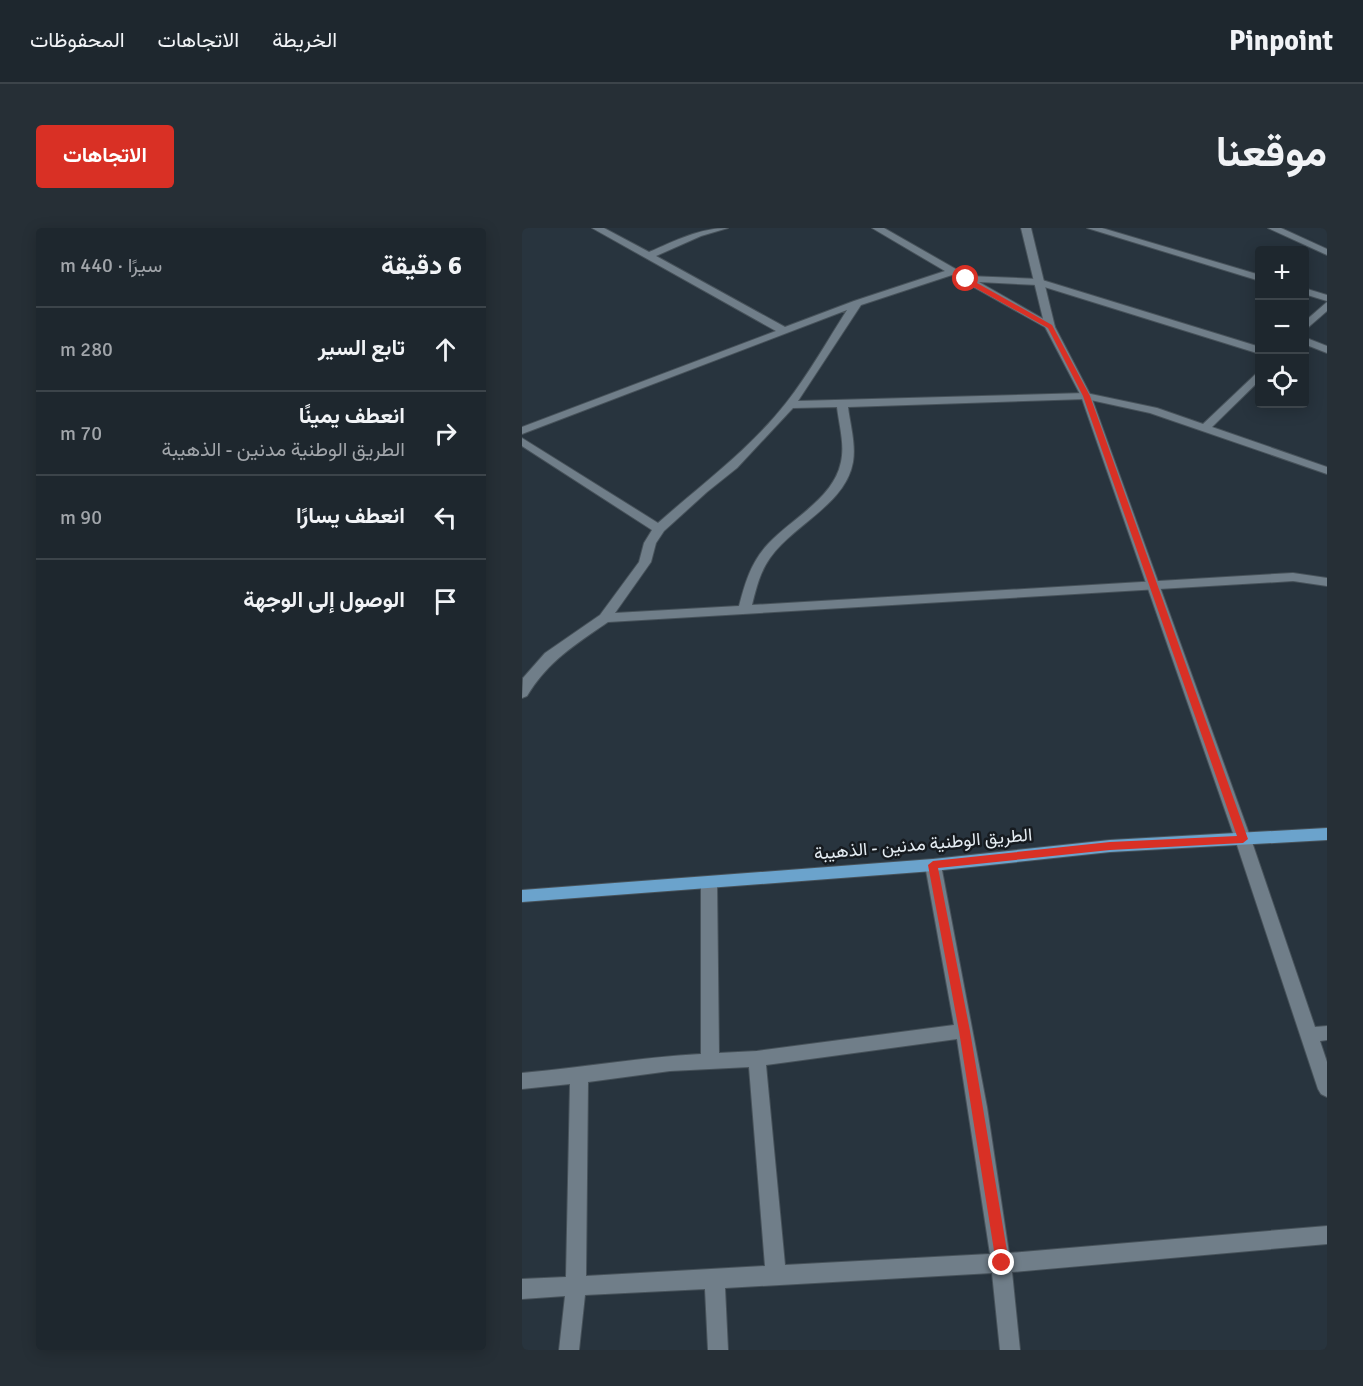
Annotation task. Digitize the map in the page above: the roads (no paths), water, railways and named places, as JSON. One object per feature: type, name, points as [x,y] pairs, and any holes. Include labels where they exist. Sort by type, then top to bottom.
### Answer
[{"type":"main road","name":"الطريق الوطنية مدنين - الذهيبة","points":[[522,896],[933,865],[1110,846],[1327,834]]},
{"type":"street","points":[[597,228],[784,331]]},
{"type":"street","points":[[649,256],[695,231],[723,228]]},
{"type":"street","points":[[877,228],[1050,327]]},
{"type":"street","points":[[1026,228],[1050,327],[1086,396],[1243,839],[1327,1089]]},
{"type":"street","points":[[1092,228],[1255,277]]},
{"type":"street","points":[[1273,228],[1327,252]]},
{"type":"street","points":[[522,431],[857,303],[952,272]]},
{"type":"street","points":[[966,279],[1039,282],[1255,349]]},
{"type":"street","points":[[1309,292],[1327,298]]},
{"type":"street","points":[[522,693],[528,681],[550,656],[605,618],[645,562],[650,543],[659,529],[703,489],[733,466],[790,405],[857,303]]},
{"type":"street","points":[[1309,324],[1327,305]]},
{"type":"street","points":[[1309,342],[1327,350]]},
{"type":"street","points":[[1206,427],[1255,378]]},
{"type":"street","points":[[790,405],[1086,396],[1144,407],[1327,471]]},
{"type":"street","points":[[744,610],[754,577],[763,558],[830,492],[844,474],[848,463],[842,403]]},
{"type":"street","points":[[522,441],[659,529]]},
{"type":"street","points":[[522,456],[536,451]]},
{"type":"street","points":[[605,618],[1293,577],[1327,582]]},
{"type":"street","points":[[933,865],[964,1031],[1002,1263],[1010,1350]]},
{"type":"street","points":[[709,882],[710,1061]]},
{"type":"street","points":[[522,1080],[579,1076],[670,1063],[758,1059],[964,1031]]},
{"type":"street","points":[[1307,1035],[1327,1033]]},
{"type":"street","points":[[758,1059],[776,1275]]},
{"type":"street","points":[[569,1350],[576,1286],[579,1076]]},
{"type":"street","points":[[522,1289],[1002,1263],[1327,1235]]},
{"type":"street","points":[[716,1279],[718,1350]]}]
